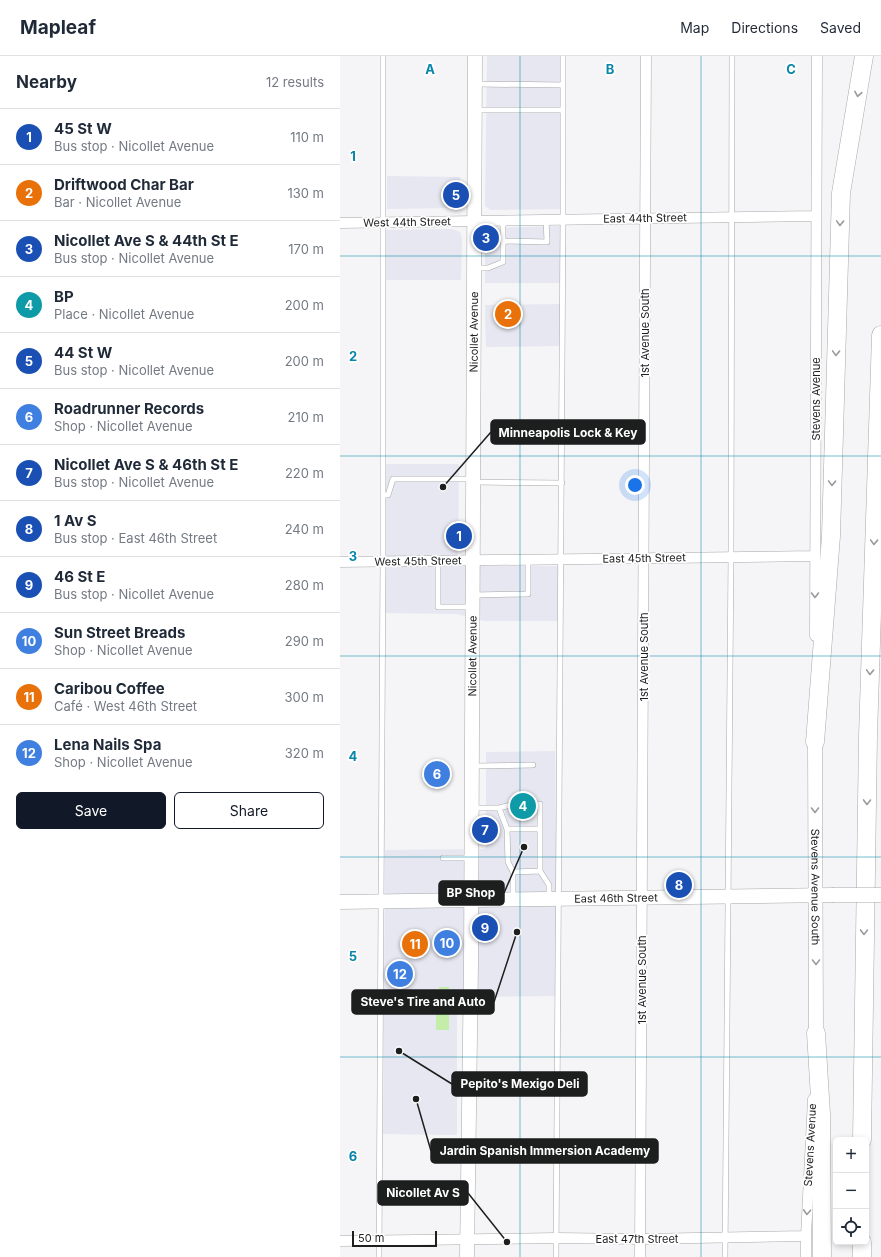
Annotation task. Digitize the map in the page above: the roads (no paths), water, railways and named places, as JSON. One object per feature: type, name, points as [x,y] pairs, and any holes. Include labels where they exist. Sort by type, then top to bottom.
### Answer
[{"type":"highway","points":[[815,742],[831,536],[842,193],[864,56]]},
{"type":"highway","points":[[862,1137],[868,736],[881,335]]},
{"type":"highway","points":[[816,1033],[821,1114],[822,1257]]},
{"type":"highway","points":[[862,1245],[862,1257]]},
{"type":"main road","name":"Nicollet Avenue","points":[[467,1257],[472,900],[472,560],[475,56]]},
{"type":"main road","name":"Stevens Avenue South","points":[[815,742],[816,1033]]},
{"type":"main road","name":"East 46th Street","points":[[340,902],[881,895]]},
{"type":"street","name":"1st Avenue South","points":[[640,1257],[643,898],[646,56]]},
{"type":"street","name":"Stevens Avenue","points":[[815,742],[817,56]]},
{"type":"street","name":"East 44th Street","points":[[475,220],[816,216]]},
{"type":"street","name":"West 44th Street","points":[[340,223],[475,220]]},
{"type":"street","name":"East 45th Street","points":[[472,560],[815,556]]},
{"type":"street","name":"West 45th Street","points":[[340,562],[472,560]]},
{"type":"street","name":"Stevens Avenue","points":[[806,1257],[816,1033]]},
{"type":"street","name":"East 47th Street","points":[[340,1241],[556,1238],[640,1239],[806,1236]]},
{"type":"lane","points":[[379,1257],[383,561],[383,56]]},
{"type":"lane","points":[[556,1257],[554,899],[562,483],[564,219],[563,56]]},
{"type":"lane","points":[[725,1257],[731,556],[732,56]]},
{"type":"lane","points":[[475,84],[563,85]]},
{"type":"lane","points":[[475,110],[563,110]]},
{"type":"lane","points":[[503,241],[547,242],[546,219]]},
{"type":"lane","points":[[474,268],[488,268],[504,262],[503,220]]},
{"type":"lane","points":[[383,495],[388,495],[393,479],[562,483]]},
{"type":"lane","points":[[438,560],[438,607],[528,594],[528,559]]},
{"type":"lane","points":[[472,766],[533,765]]},
{"type":"lane","points":[[472,808],[499,808],[514,804]]},
{"type":"lane","points":[[532,804],[540,804],[540,871],[549,885],[554,899]]},
{"type":"lane","points":[[499,808],[507,829],[508,862],[513,872],[513,900]]},
{"type":"lane","points":[[507,829],[540,829]]},
{"type":"lane","points":[[443,858],[472,858]]},
{"type":"lane","points":[[513,872],[540,871]]},
{"type":"place","name":"44 St W","points":[[456,195]]},
{"type":"place","name":"Nicollet Ave S & 44th St E","points":[[486,238]]},
{"type":"place","name":"Driftwood Char Bar","points":[[508,314]]},
{"type":"place","name":"Minneapolis Lock & Key","points":[[443,487]]},
{"type":"place","name":"45 St W","points":[[459,536]]},
{"type":"place","name":"Roadrunner Records","points":[[437,774]]},
{"type":"place","name":"BP","points":[[523,806]]},
{"type":"place","name":"Nicollet Ave S & 46th St E","points":[[485,830]]},
{"type":"place","name":"BP Shop","points":[[524,847]]},
{"type":"place","name":"1 Av S","points":[[679,885]]},
{"type":"place","name":"46 St E","points":[[485,928]]},
{"type":"place","name":"Steve's Tire and Auto","points":[[517,932]]},
{"type":"place","name":"Sun Street Breads","points":[[447,943]]},
{"type":"place","name":"Caribou Coffee","points":[[415,944]]},
{"type":"place","name":"Lena Nails Spa","points":[[400,974]]},
{"type":"place","name":"Pepito's Mexigo Deli","points":[[399,1051]]},
{"type":"place","name":"Jardin Spanish Immersion Academy","points":[[416,1099]]},
{"type":"place","name":"Nicollet Av S","points":[[507,1242]]}]
